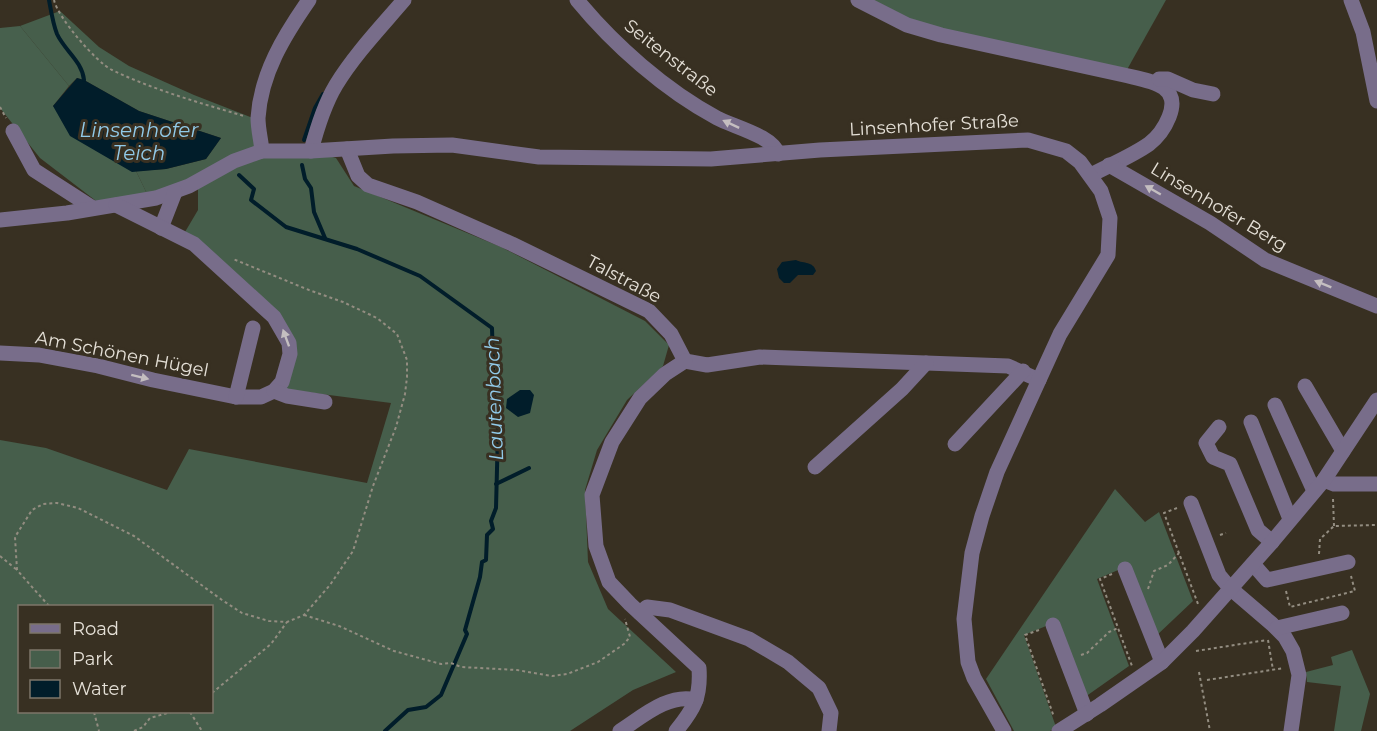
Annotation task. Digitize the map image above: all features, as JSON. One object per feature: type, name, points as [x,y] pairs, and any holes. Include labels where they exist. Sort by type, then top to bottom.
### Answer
[{"type":"street","points":[[262,151],[258,120],[273,58],[282,39],[309,0]]},
{"type":"street","points":[[311,151],[320,121],[337,84],[404,0]]},
{"type":"street","name":"Seitenstraße","points":[[577,0],[629,54],[683,97],[729,124],[770,141],[776,147],[778,154]]},
{"type":"street","points":[[858,0],[907,25],[941,35],[1151,82],[1159,78],[1168,79],[1193,90],[1213,94]]},
{"type":"street","points":[[1352,0],[1363,32],[1377,101]]},
{"type":"street","name":"Linsenhofer Berg","points":[[1091,175],[1150,144],[1164,128],[1172,109],[1172,97],[1167,89],[1151,82]]},
{"type":"street","points":[[13,131],[34,170],[93,208]]},
{"type":"street","name":"Linsenhofer Straße","points":[[0,220],[150,200],[199,182],[234,161],[262,151],[452,145],[539,157],[711,159],[1028,140],[1066,151],[1080,162],[1101,191],[1110,218],[1108,255],[1060,334],[997,472],[982,516],[967,583],[964,619],[968,662],[974,678],[1004,731]]},
{"type":"street","name":"Talstraße","points":[[347,149],[358,176],[368,185],[417,202],[512,244],[649,311],[671,333],[685,361]]},
{"type":"street","name":"Linsenhofer Berg","points":[[1109,165],[1210,223],[1265,260],[1377,306]]},
{"type":"street","points":[[161,228],[175,192]]},
{"type":"street","points":[[117,205],[194,244],[274,317],[282,328],[290,354],[282,382],[274,391]]},
{"type":"street","points":[[236,397],[253,328]]},
{"type":"street","name":"Am Schönen Hügel","points":[[0,353],[39,355],[98,366],[236,397],[261,397],[274,391],[287,396],[325,402]]},
{"type":"street","points":[[676,731],[693,710],[700,686],[699,668],[609,582],[596,546],[592,495],[612,442],[640,398],[665,374],[685,361],[707,365],[760,357],[1008,366],[1040,380]]},
{"type":"street","points":[[815,467],[902,389],[926,363]]},
{"type":"street","points":[[955,444],[1023,372]]},
{"type":"street","points":[[1305,386],[1343,451]]},
{"type":"street","points":[[1057,726],[1087,714],[1162,662],[1253,564],[1319,485],[1377,400]]},
{"type":"street","points":[[1275,405],[1319,485]]},
{"type":"street","points":[[1251,422],[1290,519]]},
{"type":"street","points":[[1219,428],[1206,444],[1214,457],[1230,464],[1258,530],[1272,542]]},
{"type":"street","points":[[1319,485],[1377,484]]},
{"type":"street","points":[[1191,503],[1219,575],[1293,651],[1299,675],[1291,731]]},
{"type":"street","points":[[1253,564],[1267,580],[1348,562]]},
{"type":"street","points":[[1125,569],[1162,662]]},
{"type":"street","points":[[636,610],[647,607],[670,610],[749,639],[788,663],[819,688],[831,713],[829,731]]},
{"type":"street","points":[[1277,635],[1342,614]]},
{"type":"street","points":[[1053,625],[1087,714]]},
{"type":"street","points":[[621,731],[666,703],[679,699],[696,700]]},
{"type":"path","points":[[54,0],[56,10],[69,28],[110,69],[191,100],[258,120]]},
{"type":"path","points":[[17,570],[15,537],[32,510],[43,504],[57,503],[78,508],[134,536],[242,613],[269,621],[287,622],[304,615],[330,585],[353,551],[373,486],[396,427],[406,386],[407,360],[397,334],[377,318],[344,302],[231,258]]},
{"type":"path","points":[[1333,498],[1334,526]]},
{"type":"path","points":[[1191,503],[1164,513],[1203,619]]},
{"type":"path","points":[[1318,569],[1320,539],[1334,526],[1377,525]]},
{"type":"path","points":[[1136,596],[1148,591],[1154,571],[1168,565],[1179,553]]},
{"type":"path","points":[[0,556],[17,570],[48,605]]},
{"type":"path","points":[[1282,577],[1290,607],[1355,591],[1348,562]]},
{"type":"path","points":[[1125,569],[1100,579],[1137,679]]},
{"type":"path","points":[[304,615],[339,626],[394,651],[432,662],[451,663],[461,667],[518,670],[552,676],[567,674],[598,662],[624,644],[630,637],[625,618],[636,610]]},
{"type":"path","points":[[213,692],[271,644],[287,622]]},
{"type":"path","points":[[1053,625],[1025,635],[1057,726]]},
{"type":"path","points":[[1067,661],[1088,653],[1096,642],[1118,628]]},
{"type":"path","points":[[1196,651],[1277,635],[1273,670]]},
{"type":"path","points":[[1207,680],[1297,666]]},
{"type":"path","points":[[1199,672],[1210,731]]},
{"type":"path","points":[[94,713],[99,731]]},
{"type":"path","points":[[134,731],[143,727],[150,718],[165,713]]},
{"type":"path","points":[[191,713],[202,731]]},
{"type":"green space","points":[[858,0],[1166,0],[1124,75],[941,35]]},
{"type":"green space","points":[[60,11],[99,47],[129,66],[258,120],[263,151],[311,151],[336,158],[354,186],[501,247],[645,321],[669,345],[663,366],[627,400],[597,450],[585,490],[588,562],[608,609],[676,672],[633,690],[570,731],[0,731],[0,440],[46,448],[167,490],[189,449],[367,483],[391,403],[275,388],[286,354],[278,331],[185,232],[198,210],[198,182],[150,200],[136,171],[166,169],[206,159],[221,138],[139,111],[84,80],[77,78],[69,86],[20,26]]},
{"type":"green space","points":[[20,26],[69,86],[53,106],[136,171],[150,200],[104,207],[40,158],[0,108],[0,28]]},
{"type":"green space","points":[[1115,489],[1145,522],[1159,512],[1193,601],[1156,636],[1130,565],[1097,579],[1129,666],[1085,697],[1056,622],[1024,635],[1056,727],[1050,731],[1014,731],[986,679]]},
{"type":"green space","points":[[1352,650],[1370,694],[1361,731],[1334,731],[1341,686],[1307,682],[1306,672],[1333,665],[1331,657]]},
{"type":"water","name":"Linsenhofer Teich","points":[[77,78],[139,111],[221,138],[206,159],[166,169],[132,172],[70,136],[53,106]]},
{"type":"water","points":[[796,260],[810,264],[816,271],[813,275],[798,275],[790,283],[784,283],[779,278],[777,269],[782,262]]},
{"type":"water","points":[[520,390],[530,390],[534,395],[530,413],[518,417],[506,408],[507,399]]},
{"type":"waterway","name":"Lautenbach","points":[[49,0],[57,34],[80,67],[84,80]]},
{"type":"waterway","points":[[304,140],[315,108],[323,94]]},
{"type":"waterway","points":[[302,165],[305,179],[311,188],[314,212],[325,238]]},
{"type":"waterway","name":"Lautenbach","points":[[239,175],[254,189],[251,200],[286,227],[357,249],[420,276],[492,328],[494,393],[498,430],[496,508],[491,521],[493,529],[487,535],[486,560],[482,562],[465,630],[467,634],[441,695],[426,707],[408,710],[385,731]]},
{"type":"waterway","points":[[496,484],[529,468]]}]
